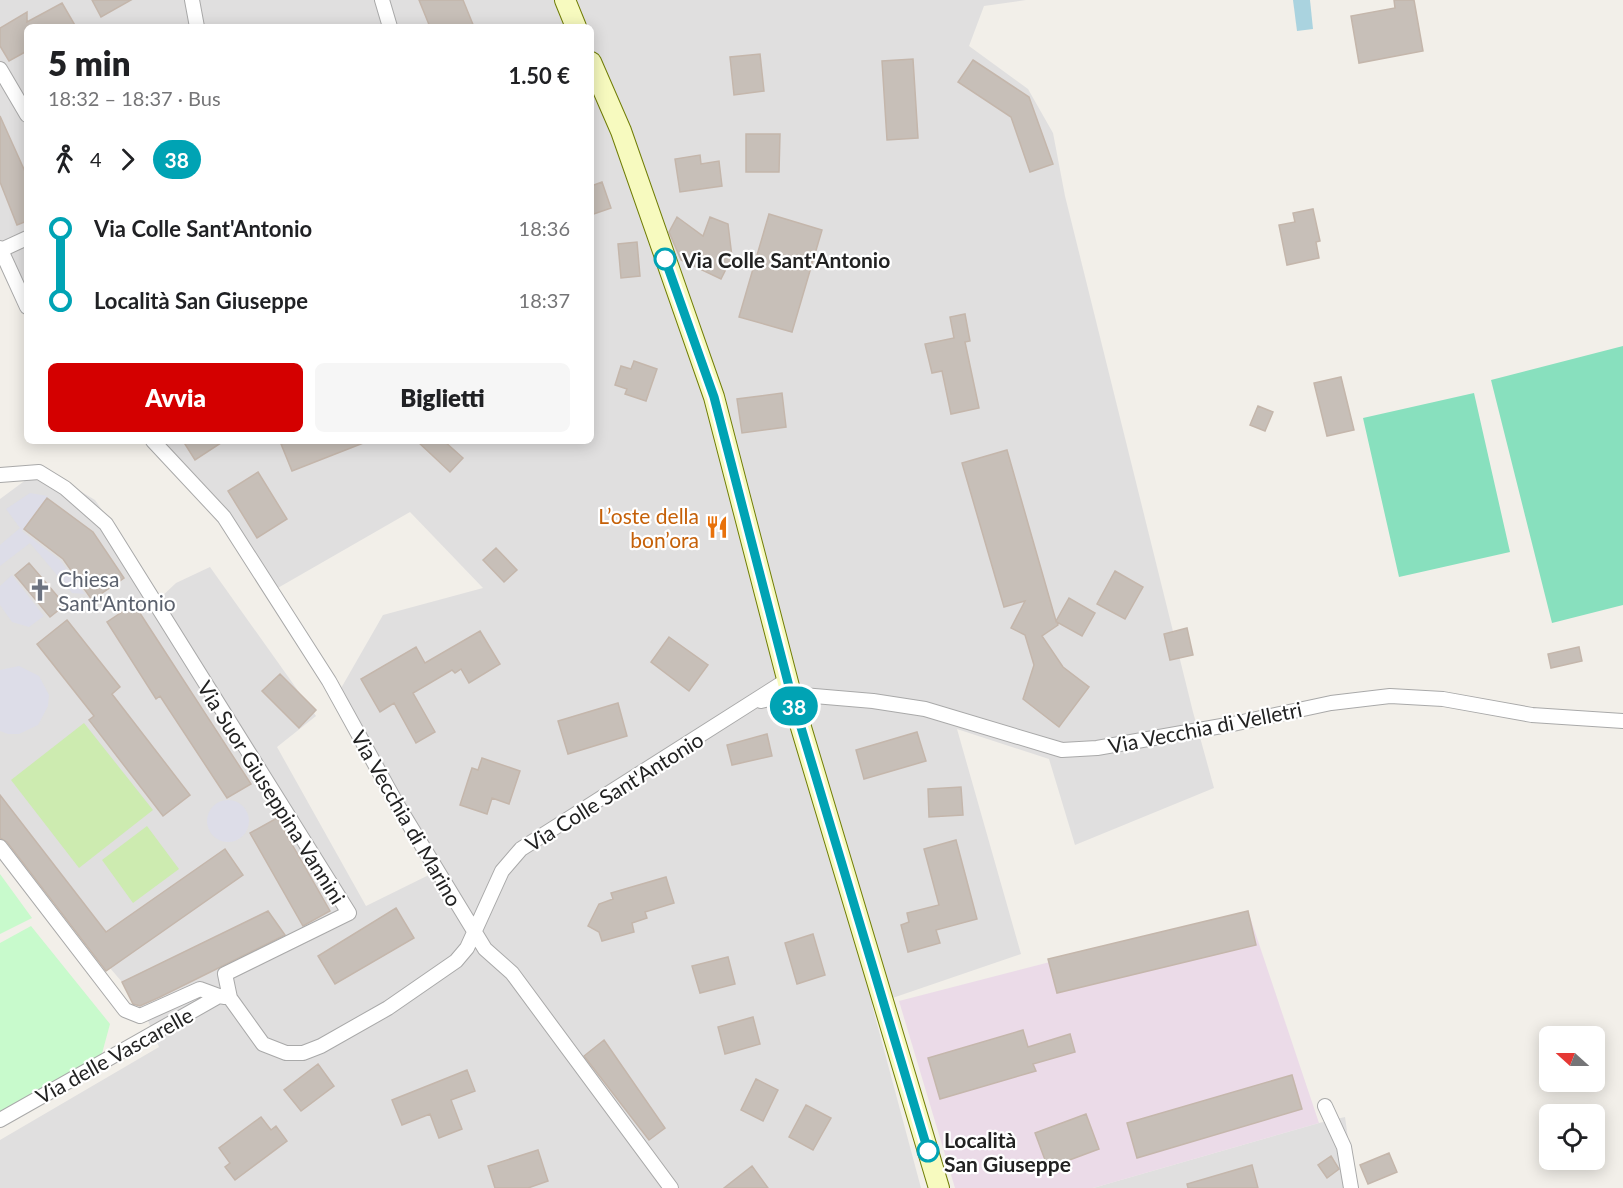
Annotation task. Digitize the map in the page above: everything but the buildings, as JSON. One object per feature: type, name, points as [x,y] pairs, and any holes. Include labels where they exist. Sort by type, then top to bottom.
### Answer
[{"type":"main road","points":[[565,0],[575,24]]},
{"type":"main road","points":[[594,69],[621,131],[714,397],[789,687],[939,1188]]},
{"type":"street","points":[[192,0],[196,24]]},
{"type":"street","points":[[382,0],[389,24]]},
{"type":"street","points":[[0,69],[24,110]]},
{"type":"street","points":[[24,239],[0,249],[24,301]]},
{"type":"street","name":"Via Vecchia di Marino","points":[[156,444],[224,517],[329,681],[398,806],[485,949],[518,982],[671,1188]]},
{"type":"street","name":"Via Suor Giuseppina Vannini","points":[[0,475],[13,472],[39,472],[65,488],[106,524],[349,913],[225,974],[225,997]]},
{"type":"street","name":"Via Colle Sant'Antonio","points":[[475,930],[492,888],[505,866],[521,849],[753,702],[789,687]]},
{"type":"street","name":"Via Vecchia di Velletri","points":[[789,687],[925,709],[1062,750],[1097,748],[1233,724],[1331,703],[1390,696],[1443,699],[1542,716],[1623,721]]},
{"type":"street","points":[[0,847],[125,1010],[140,1016],[200,989],[225,997],[263,1044],[286,1053],[303,1053],[321,1046],[388,1008],[456,961],[467,948],[475,930]]},
{"type":"street","name":"Via delle Vascarelle","points":[[0,1120],[225,997]]},
{"type":"street","points":[[1325,1106],[1344,1148],[1351,1188]]},
{"type":"shaded area","points":[[0,0],[1026,0],[984,6],[969,46],[1028,89],[1053,133],[1065,196],[1193,712],[1214,788],[1075,845],[1049,759],[957,729],[1021,954],[872,1005],[921,1188],[0,1188],[0,1140],[159,1047],[146,1016],[122,982],[0,840],[0,499],[42,468],[95,500],[141,566],[158,600],[176,583],[210,567],[316,716],[277,747],[366,906],[441,869],[340,690],[383,615],[483,588],[410,512],[276,589],[160,444],[594,444],[594,24],[24,24],[24,293],[0,250]]},
{"type":"shaded area","points":[[30,493],[48,496],[22,531],[60,560],[85,594],[72,593],[30,543],[0,566],[0,545],[20,528],[6,509]]},
{"type":"shaded area","points":[[12,575],[44,616],[29,627],[12,622],[0,605],[0,586]]},
{"type":"shaded area","points":[[19,666],[39,676],[49,695],[48,706],[38,725],[19,734],[8,734],[0,731],[0,670]]},
{"type":"shaded area","points":[[228,800],[243,806],[249,821],[243,836],[228,842],[213,836],[207,821],[213,806]]},
{"type":"shaded area","points":[[1248,911],[1319,1123],[1093,1188],[955,1188],[899,1001]]},
{"type":"shaded area","points":[[1345,1117],[1355,1188],[1093,1188],[1319,1123]]},
{"type":"green space","points":[[1623,346],[1623,605],[1552,623],[1491,380]]},
{"type":"green space","points":[[1474,393],[1510,552],[1399,577],[1363,418]]},
{"type":"green space","points":[[84,723],[153,810],[79,868],[11,780]]},
{"type":"green space","points":[[147,826],[179,869],[133,903],[102,860]]},
{"type":"green space","points":[[0,874],[32,918],[0,934]]},
{"type":"green space","points":[[31,926],[110,1024],[100,1061],[0,1114],[0,943]]},
{"type":"water","points":[[1293,0],[1310,0],[1313,29],[1297,31]]},
{"type":"bus line","name":"38","points":[[665,259],[714,397],[791,694],[928,1151]]},
{"type":"place","name":"Via Colle Sant'Antonio","points":[[665,259]]},
{"type":"place","name":"L’oste della bon’ora","points":[[717,527]]},
{"type":"place","name":"Chiesa Sant'Antonio","points":[[40,590]]},
{"type":"place","name":"Località San Giuseppe","points":[[928,1151]]}]
